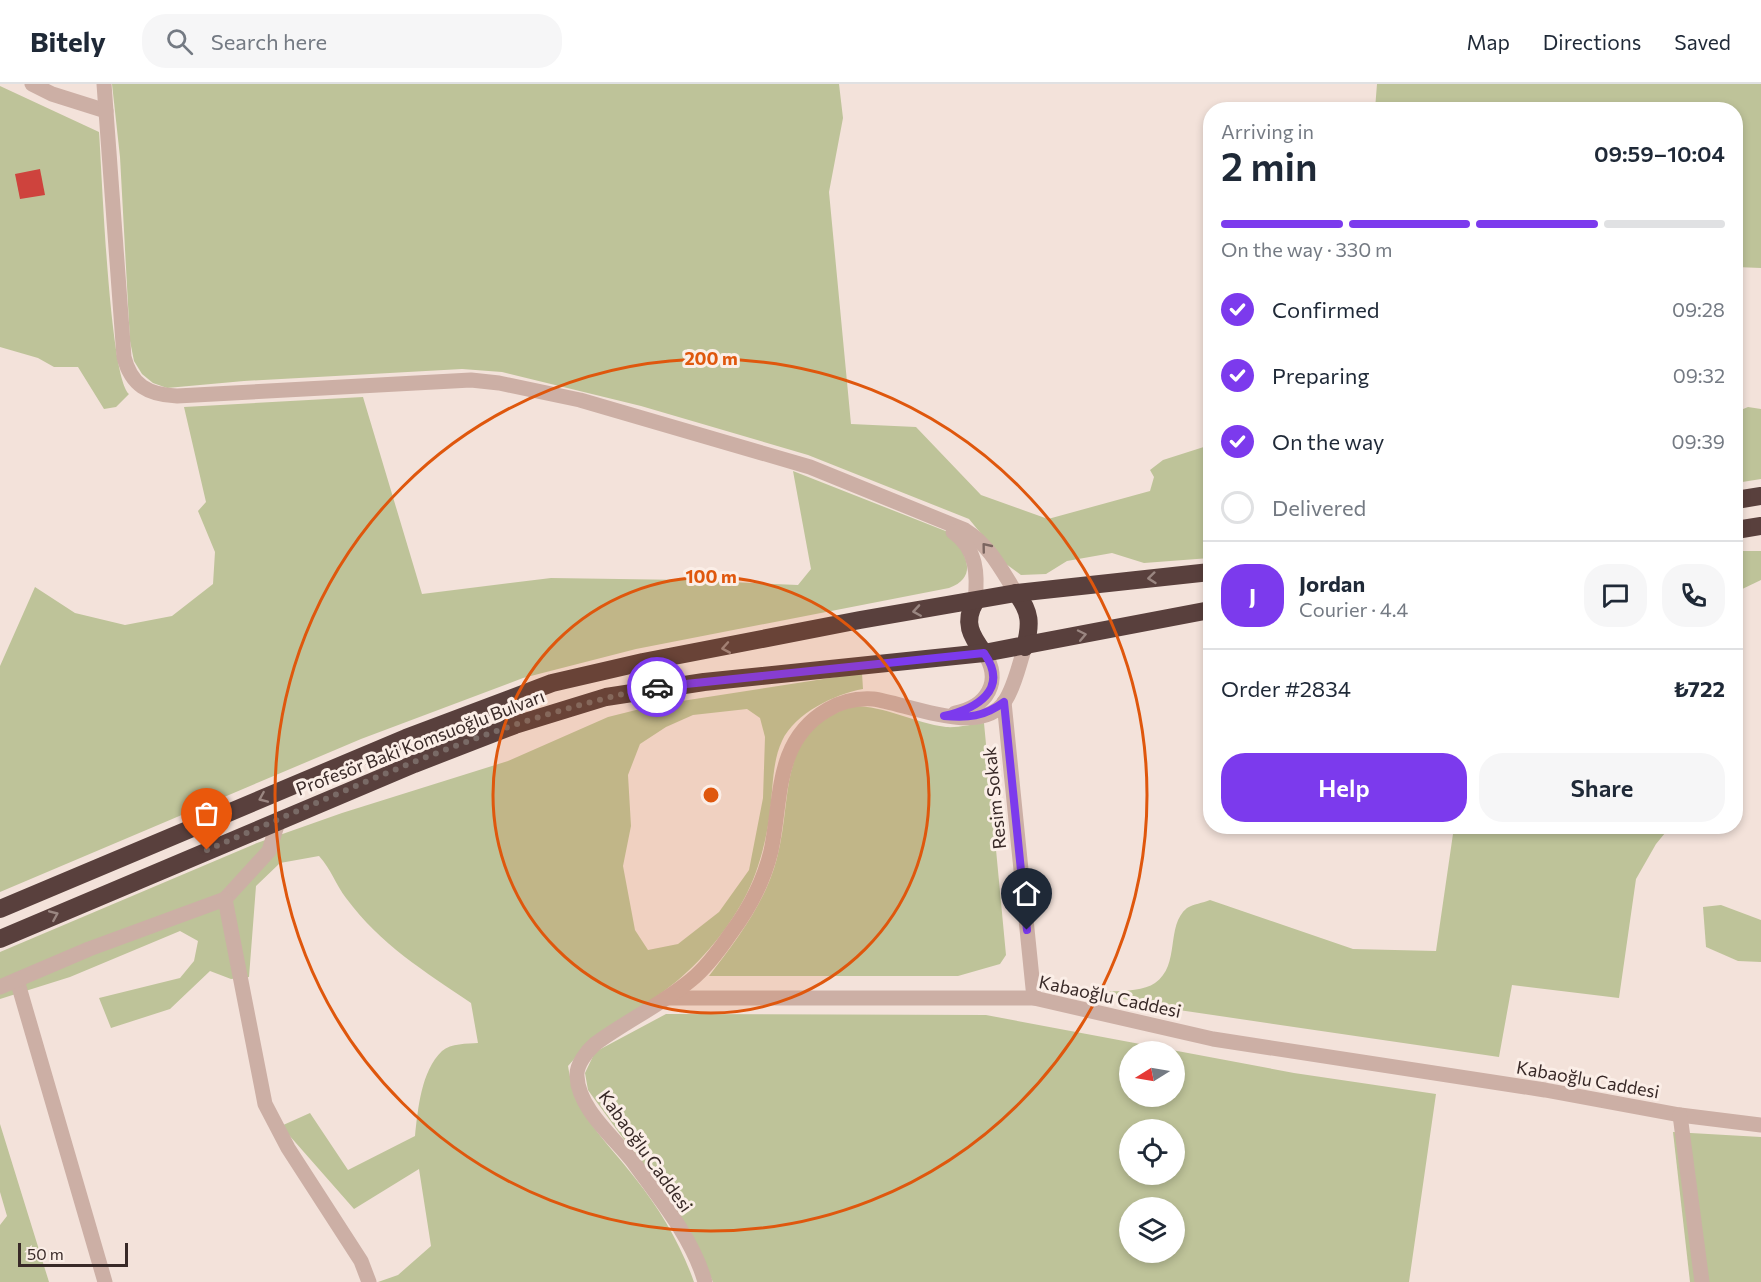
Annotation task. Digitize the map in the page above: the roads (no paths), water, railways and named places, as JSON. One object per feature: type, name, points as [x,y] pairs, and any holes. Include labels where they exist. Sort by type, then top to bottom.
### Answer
[{"type":"highway","points":[[1743,499],[1761,496]]},
{"type":"highway","points":[[1743,529],[1761,526]]},
{"type":"highway","points":[[1743,540],[1761,539]]},
{"type":"highway","points":[[1203,573],[1016,593],[975,602],[970,611],[970,632],[984,653],[1203,611]]},
{"type":"highway","points":[[1016,593],[1029,612],[1031,622],[1025,647]]},
{"type":"highway","name":"Profesör Baki Komsuoğlu Bulvarı","points":[[0,909],[406,738],[552,683],[644,662],[860,620],[975,602]]},
{"type":"highway","name":"Profesör Baki Komsuoğlu Bulvarı","points":[[0,939],[279,819],[515,725],[606,698],[693,683],[984,653]]},
{"type":"street","points":[[32,84],[52,94],[106,111]]},
{"type":"street","points":[[104,84],[124,357],[128,372],[135,382],[148,391],[177,396],[441,381],[499,383],[580,400],[810,467],[965,530],[980,539],[1016,593]]},
{"type":"street","points":[[939,521],[966,542],[973,557],[977,587],[975,602]]},
{"type":"street","points":[[668,998],[694,978],[746,912],[770,854],[782,771],[789,752],[809,724],[825,711],[856,700],[872,699],[944,716],[976,717],[992,712],[1004,702],[1025,647]]},
{"type":"street","points":[[944,716],[965,711],[980,704],[989,691],[994,676],[992,665],[984,653]]},
{"type":"street","name":"Resim Sokak","points":[[1004,702],[1034,998]]},
{"type":"street","points":[[0,987],[89,949],[225,899],[269,851],[279,819]]},
{"type":"street","points":[[225,899],[265,1104],[288,1148],[361,1262],[369,1282]]},
{"type":"street","points":[[17,980],[105,1282]]},
{"type":"street","name":"Kabaoğlu Caddesi","points":[[705,1282],[692,1251],[668,1212],[633,1162],[585,1103],[576,1074],[581,1061],[594,1045],[668,998],[1034,998],[1213,1039],[1533,1089],[1680,1115],[1761,1125]]},
{"type":"street","points":[[1680,1115],[1702,1282]]}]
